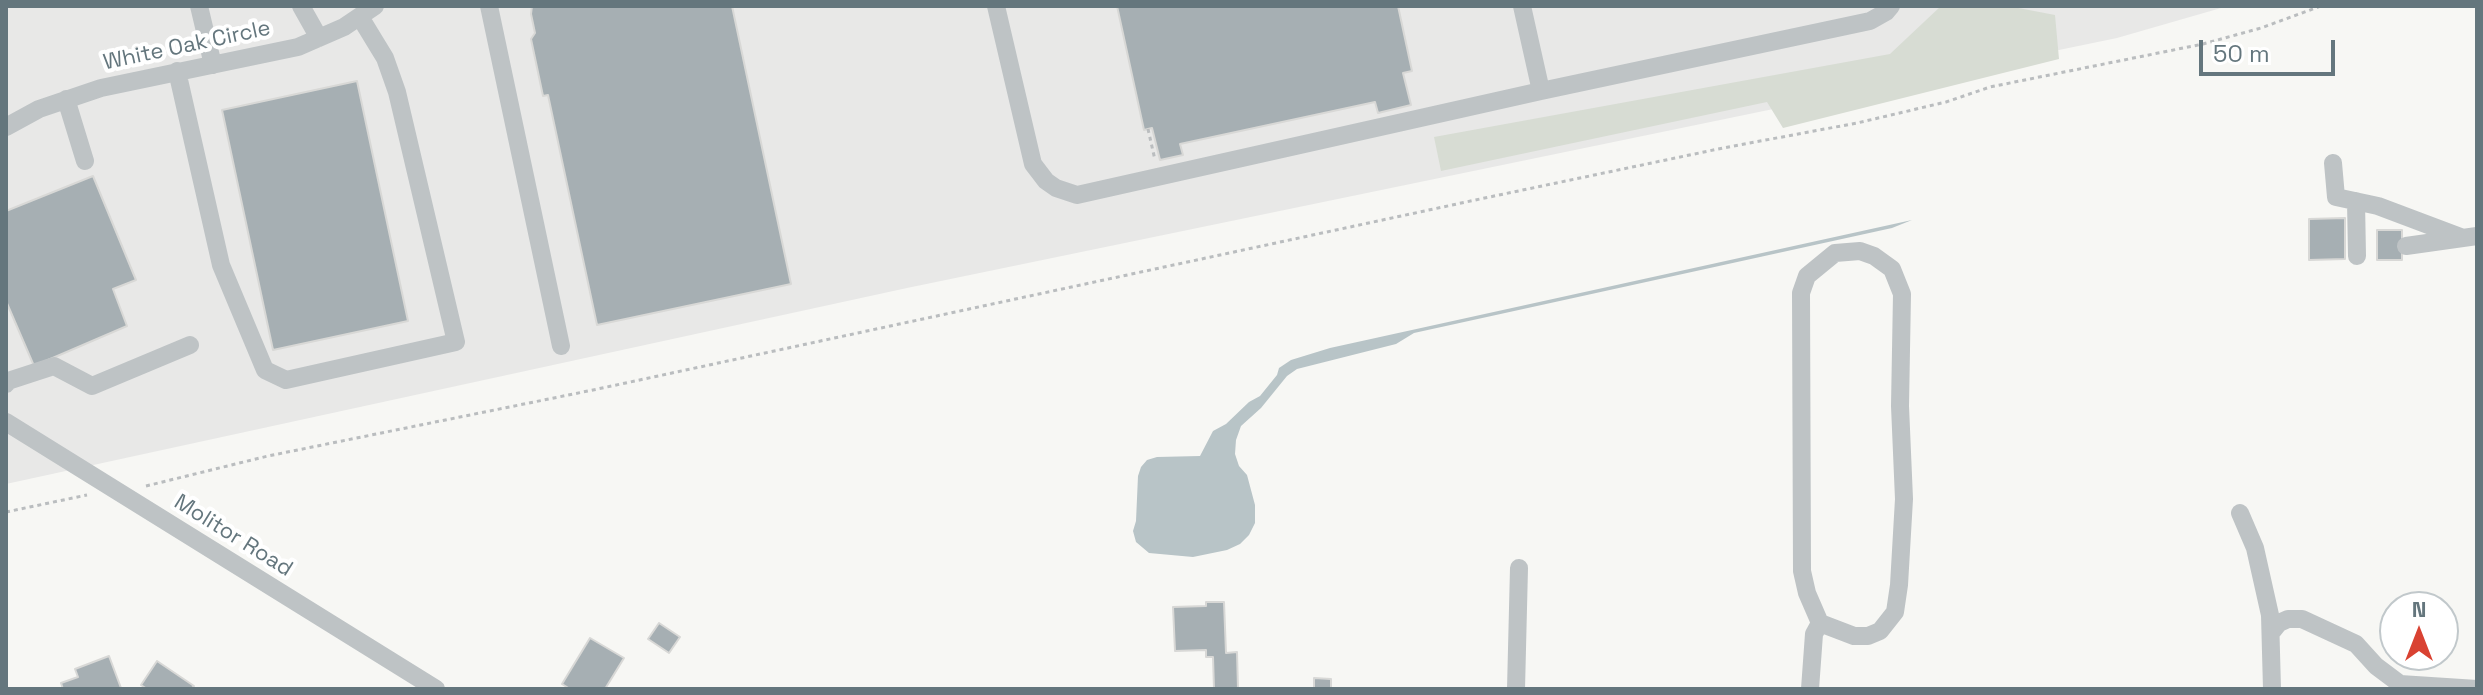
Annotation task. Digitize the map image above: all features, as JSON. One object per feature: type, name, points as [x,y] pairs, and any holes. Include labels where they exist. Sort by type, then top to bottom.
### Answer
[{"type":"street","points":[[199,6],[213,65]]},
{"type":"street","points":[[301,6],[319,38]]},
{"type":"street","points":[[489,6],[561,346]]},
{"type":"street","points":[[996,6],[1033,164],[1046,181],[1077,195],[1870,21],[1891,6]]},
{"type":"street","points":[[1522,6],[1541,91]]},
{"type":"street","points":[[177,71],[221,265],[265,370],[286,380],[456,342],[397,92],[368,12]]},
{"type":"street","name":"White Oak Circle","points":[[6,127],[39,109],[101,88],[272,54],[319,38],[368,12]]},
{"type":"street","points":[[66,99],[85,161]]},
{"type":"street","points":[[2333,163],[2336,197],[2393,211],[2470,237]]},
{"type":"street","points":[[2356,201],[2357,256]]},
{"type":"street","points":[[2406,246],[2470,237]]},
{"type":"street","points":[[1860,251],[1874,256],[1892,269],[1902,294],[1900,406],[1904,499],[1899,585],[1895,612],[1880,631],[1868,636],[1854,636],[1820,623],[1807,593],[1802,571],[1801,293],[1807,276],[1835,253],[1860,251]]},
{"type":"street","points":[[6,384],[54,366],[92,386],[190,345]]},
{"type":"street","name":"Molitor Road","points":[[6,422],[436,689]]},
{"type":"street","points":[[2240,513],[2258,558],[2270,615],[2272,689]]},
{"type":"street","points":[[1516,689],[1519,568]]},
{"type":"street","points":[[2271,633],[2279,623],[2302,619],[2356,644],[2376,666],[2400,684],[2477,689]]},
{"type":"street","points":[[1810,689],[1814,634],[1820,623]]},
{"type":"path","points":[[117,491],[268,456],[593,390],[1480,199],[1857,123],[1946,102],[1990,87],[2203,44],[2261,28],[2321,6]]},
{"type":"path","points":[[1148,129],[1156,166]]},
{"type":"path","points":[[6,512],[88,495]]},
{"type":"shaded area","points":[[6,6],[2228,6],[2117,38],[907,288],[6,484]]},
{"type":"shaded area","points":[[1941,6],[2008,6],[2055,15],[2059,59],[1783,128],[1767,102],[1441,171],[1434,137],[1890,54]]},
{"type":"shaded area","points":[[1912,220],[1892,228],[1414,333],[1396,344],[1297,369],[1241,426],[1236,440],[1235,454],[1239,466],[1247,475],[1255,505],[1255,523],[1249,535],[1227,550],[1193,557],[1149,553],[1136,542],[1133,531],[1141,467],[1147,460],[1157,457],[1200,456],[1213,431],[1260,396],[1279,368],[1291,360],[1330,348]]},
{"type":"building","points":[[532,6],[732,6],[791,284],[597,325],[548,95],[543,96],[531,39],[535,33]]},
{"type":"building","points":[[1117,6],[1398,6],[1412,71],[1403,73],[1411,105],[1378,113],[1375,102],[1180,144],[1183,155],[1160,160],[1152,128],[1144,130]]},
{"type":"building","points":[[357,81],[408,321],[273,350],[222,110]]},
{"type":"building","points":[[93,176],[136,280],[113,289],[127,326],[34,366],[6,301],[6,211]]},
{"type":"building","points":[[2345,218],[2345,259],[2309,260],[2309,219]]},
{"type":"building","points":[[2377,230],[2402,230],[2402,260],[2377,260]]},
{"type":"building","points":[[1206,602],[1224,602],[1226,653],[1237,652],[1238,689],[1214,689],[1213,657],[1206,657],[1206,650],[1175,651],[1173,607],[1206,606]]},
{"type":"building","points":[[659,623],[680,637],[669,653],[648,639]]},
{"type":"building","points":[[590,638],[624,658],[605,689],[570,689],[562,684]]},
{"type":"building","points":[[109,656],[121,688],[63,689],[61,683],[78,677],[75,669]]},
{"type":"building","points":[[157,661],[194,686],[191,689],[147,689],[141,685]]},
{"type":"building","points":[[1314,678],[1331,679],[1331,688],[1347,689],[1314,689]]}]
